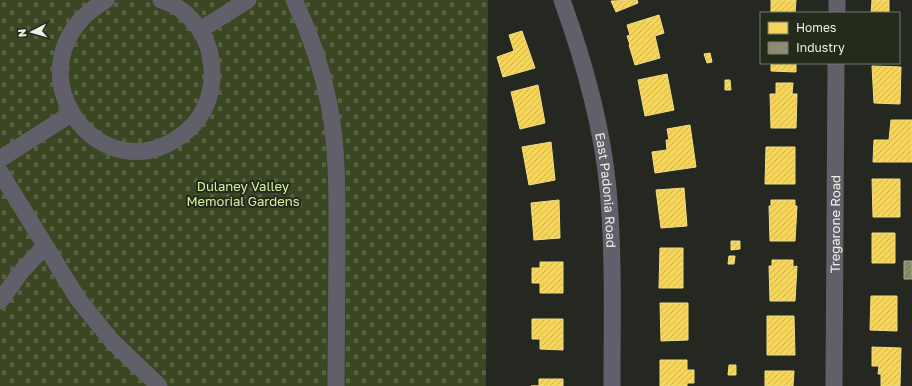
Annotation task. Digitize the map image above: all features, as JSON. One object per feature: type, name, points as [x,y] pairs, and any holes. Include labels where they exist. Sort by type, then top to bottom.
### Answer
[{"type":"street","points":[[106,0],[89,10],[76,22],[66,37],[60,54],[57,71],[59,93],[69,115],[81,130],[98,142],[122,150],[143,151],[163,146],[179,138],[192,127],[203,112],[210,94],[213,74],[210,52],[200,30],[187,14],[168,2],[161,0]]},
{"type":"street","points":[[200,30],[248,0]]},
{"type":"street","points":[[294,0],[306,25],[319,65],[329,104],[334,147],[337,201],[336,386]]},
{"type":"street","name":"East Padonia Road","points":[[562,0],[575,37],[597,115],[608,188],[612,273],[612,386]]},
{"type":"street","points":[[837,0],[837,12]]},
{"type":"street","name":"Tregarone Road","points":[[834,386],[836,64]]},
{"type":"street","points":[[0,160],[69,115]]},
{"type":"street","points":[[0,172],[44,246],[78,299],[112,341],[159,386]]},
{"type":"street","points":[[0,300],[21,272],[44,246]]},
{"type":"green space","name":"Dulaney Valley Memorial Gardens","points":[[0,0],[488,0],[486,386],[0,386]]},
{"type":"building: Homes","points":[[637,0],[638,3],[616,12],[611,1]]},
{"type":"building: Homes","points":[[771,0],[796,0],[795,12],[771,12]]},
{"type":"building: Homes","points":[[872,0],[889,0],[889,12],[871,12]]},
{"type":"building: Homes","points":[[659,15],[664,33],[655,36],[660,58],[635,65],[627,36],[630,35],[627,25]]},
{"type":"building: Homes","points":[[522,31],[535,68],[503,77],[497,57],[514,51],[509,35]]},
{"type":"building: Homes","points":[[710,53],[712,62],[707,63],[704,54]]},
{"type":"building: Homes","points":[[771,64],[796,64],[796,72],[771,71]]},
{"type":"building: Homes","points":[[872,66],[901,67],[900,104],[874,103]]},
{"type":"building: Homes","points":[[667,74],[674,110],[645,116],[638,80]]},
{"type":"building: Homes","points":[[725,80],[730,80],[731,90],[725,90]]},
{"type":"building: Homes","points":[[776,83],[793,83],[792,94],[797,94],[796,128],[771,128],[770,94],[776,94]]},
{"type":"building: Homes","points":[[538,85],[545,123],[520,129],[511,92]]},
{"type":"building: Homes","points":[[891,120],[912,120],[912,162],[873,162],[874,140],[889,140]]},
{"type":"building: Homes","points":[[690,125],[696,167],[655,173],[652,152],[667,150],[666,140],[669,140],[667,129]]},
{"type":"building: Homes","points":[[551,142],[555,180],[529,185],[522,147]]},
{"type":"building: Homes","points":[[766,147],[795,147],[795,184],[765,184]]},
{"type":"building: Homes","points":[[872,179],[900,179],[900,217],[873,217]]},
{"type":"building: Homes","points":[[684,188],[687,226],[661,228],[656,190]]},
{"type":"building: Homes","points":[[559,200],[560,238],[534,240],[531,203]]},
{"type":"building: Homes","points":[[771,200],[795,200],[795,206],[797,206],[795,241],[770,241],[769,206],[771,206]]},
{"type":"building: Homes","points":[[872,233],[895,233],[895,263],[872,263]]},
{"type":"building: Homes","points":[[731,241],[740,241],[740,249],[731,250]]},
{"type":"building: Homes","points":[[660,248],[683,248],[683,288],[659,288]]},
{"type":"building: Homes","points":[[729,256],[735,256],[734,264],[728,264]]},
{"type":"building: Homes","points":[[772,260],[793,260],[793,267],[797,266],[795,301],[770,301],[769,266],[772,266]]},
{"type":"building: Homes","points":[[540,262],[563,262],[563,293],[540,293],[540,283],[532,283],[532,268],[540,268]]},
{"type":"building: Homes","points":[[871,296],[897,296],[897,331],[870,330]]},
{"type":"building: Homes","points":[[660,303],[688,303],[688,340],[661,341]]},
{"type":"building: Homes","points":[[767,316],[794,316],[795,355],[767,355]]},
{"type":"building: Homes","points":[[532,319],[563,319],[563,350],[540,349],[540,339],[532,339]]},
{"type":"building: Homes","points":[[872,347],[901,348],[900,386],[881,386],[881,374],[878,374],[879,366],[872,366]]},
{"type":"building: Homes","points":[[660,360],[687,360],[687,370],[694,370],[694,383],[687,383],[687,386],[660,386]]},
{"type":"building: Homes","points":[[729,365],[736,365],[736,375],[728,375]]},
{"type":"building: Homes","points":[[765,371],[794,371],[793,386],[765,386]]},
{"type":"building: Homes","points":[[539,379],[563,379],[563,386],[539,386]]},
{"type":"building: Industry","points":[[904,261],[912,261],[912,279],[904,279]]}]
